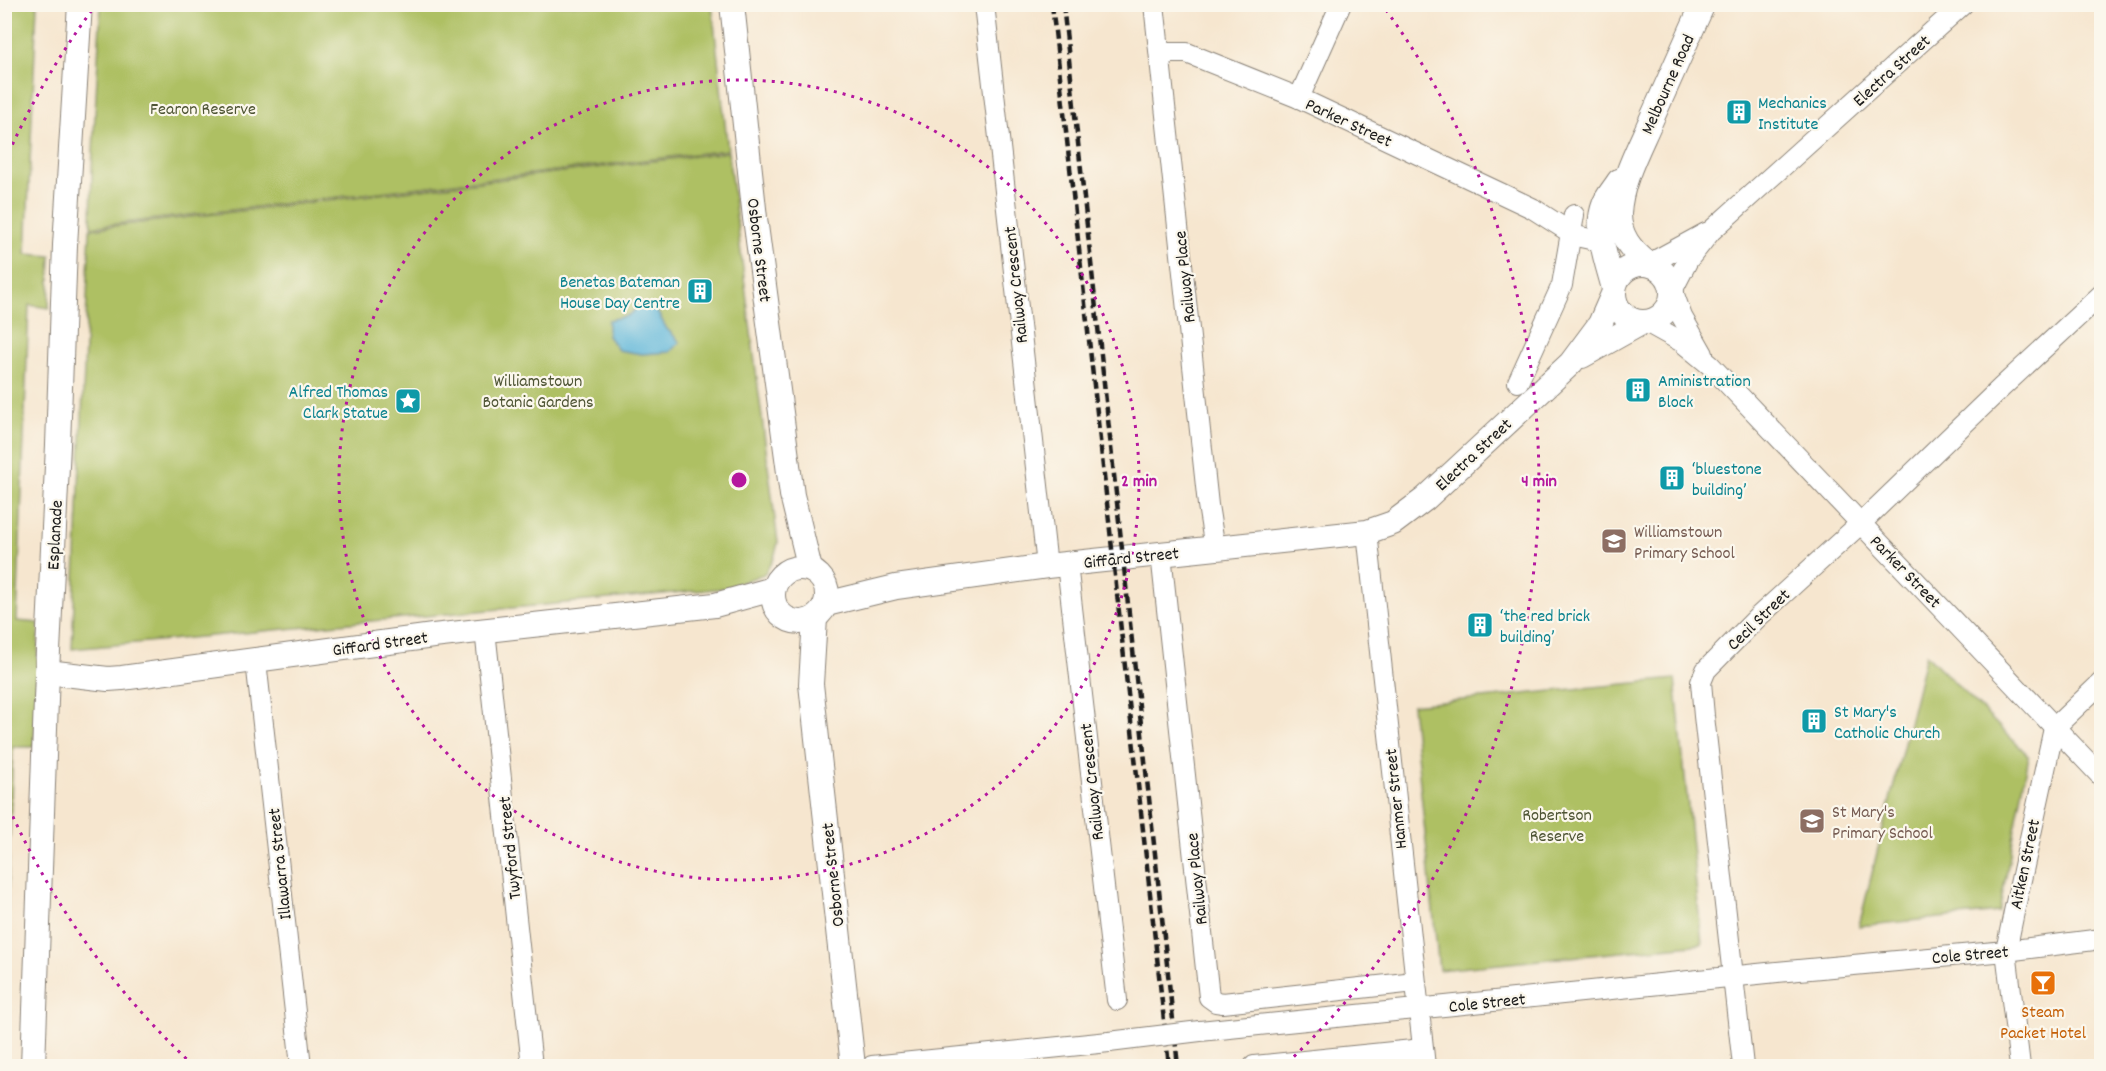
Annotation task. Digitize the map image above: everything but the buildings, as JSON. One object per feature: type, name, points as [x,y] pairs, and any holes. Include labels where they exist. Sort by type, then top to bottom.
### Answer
[{"type":"street","name":"Esplanade","points":[[33,1066],[65,246],[80,4]]},
{"type":"street","name":"Osborne Street","points":[[732,4],[755,218],[792,495],[853,1066]]},
{"type":"street","name":"Railway Crescent","points":[[984,4],[1116,1000]]},
{"type":"street","name":"Railway Place","points":[[1154,4],[1208,505],[1215,549]]},
{"type":"street","points":[[1299,98],[1341,4]]},
{"type":"street","name":"Melbourne Road","points":[[1608,226],[1606,200],[1632,163],[1703,4]]},
{"type":"street","name":"Electra Street","points":[[1673,290],[1688,260],[1711,231],[1963,4]]},
{"type":"street","name":"Parker Street","points":[[1160,53],[1187,53],[1299,98],[1532,208],[1572,223],[1586,238],[1608,226]]},
{"type":"street","points":[[1518,382],[1562,285],[1572,223]]},
{"type":"street","points":[[1608,226],[1648,264]]},
{"type":"street","points":[[1608,226],[1615,302],[1622,313],[1630,319],[1644,322],[1658,319],[1671,304],[1673,290],[1666,274],[1660,268],[1648,264],[1635,264],[1623,271],[1616,281],[1614,291]]},
{"type":"street","name":"Electra Street","points":[[1648,264],[1711,231]]},
{"type":"street","name":"Parker Street","points":[[1673,290],[1682,317],[1710,364]]},
{"type":"street","name":"Electra Street","points":[[1367,532],[1393,523],[1425,499],[1571,363],[1600,324],[1614,291]]},
{"type":"street","name":"Cecil Street","points":[[1743,1066],[1701,682],[1706,670],[1758,616],[1860,524],[2102,294]]},
{"type":"street","name":"Parker Street","points":[[1644,322],[1682,342],[1710,364],[2102,777]]},
{"type":"street","name":"Electra Street","points":[[1571,363],[1644,322]]},
{"type":"street","name":"Giffard Street","points":[[47,672],[108,679],[122,678],[485,630],[801,595],[896,587],[1057,565],[1367,532]]},
{"type":"street","name":"Hanmer Street","points":[[1367,532],[1424,1058]]},
{"type":"street","name":"Railway Place","points":[[1161,554],[1209,996],[1216,1002],[1223,1003],[1415,982]]},
{"type":"street","name":"Twyford Street","points":[[485,630],[532,1066]]},
{"type":"street","name":"Illawarra Street","points":[[256,661],[301,1066]]},
{"type":"street","points":[[2054,728],[2102,682]]},
{"type":"street","name":"Aitken Street","points":[[2020,1066],[2006,951],[2054,728]]},
{"type":"street","name":"Cole Street","points":[[872,1066],[2006,951],[2102,939]]},
{"type":"street","points":[[1254,1066],[1424,1058]]},
{"type":"green space","points":[[37,4],[26,254],[51,256],[49,308],[29,305],[17,621],[39,623],[34,747],[13,747],[5,956],[4,5]]},
{"type":"green space","name":"Fearon Reserve","points":[[101,5],[712,5],[728,150],[91,227]]},
{"type":"green space","name":"Williamstown Botanic Gardens","points":[[728,152],[778,543],[773,561],[764,574],[726,588],[72,649],[90,229]]},
{"type":"green space","points":[[1926,654],[2029,756],[1999,912],[1859,926]]},
{"type":"green space","name":"Robertson Reserve","points":[[1675,679],[1702,944],[1439,970],[1412,705]]},
{"type":"water","points":[[640,306],[656,310],[667,329],[680,342],[670,352],[642,354],[618,350],[608,336],[608,320],[627,316]]},
{"type":"railway","points":[[1052,4],[1169,1066]]},
{"type":"railway","points":[[1063,4],[1178,1066]]},
{"type":"place","name":"Mechanics Institute","points":[[1739,112]]},
{"type":"place","name":"Benetas Bateman House Day Centre","points":[[700,291]]},
{"type":"place","name":"Aministration Block","points":[[1638,390]]},
{"type":"place","name":"Alfred Thomas Clark Statue","points":[[408,401]]},
{"type":"place","name":"‘bluestone building’","points":[[1672,478]]},
{"type":"place","name":"Williamstown Primary School","points":[[1614,541]]},
{"type":"place","name":"‘the red brick building’","points":[[1480,625]]},
{"type":"place","name":"St Mary's Catholic Church","points":[[1814,721]]},
{"type":"place","name":"St Mary's Primary School","points":[[1812,821]]},
{"type":"place","name":"Steam Packet Hotel","points":[[2043,983]]}]
